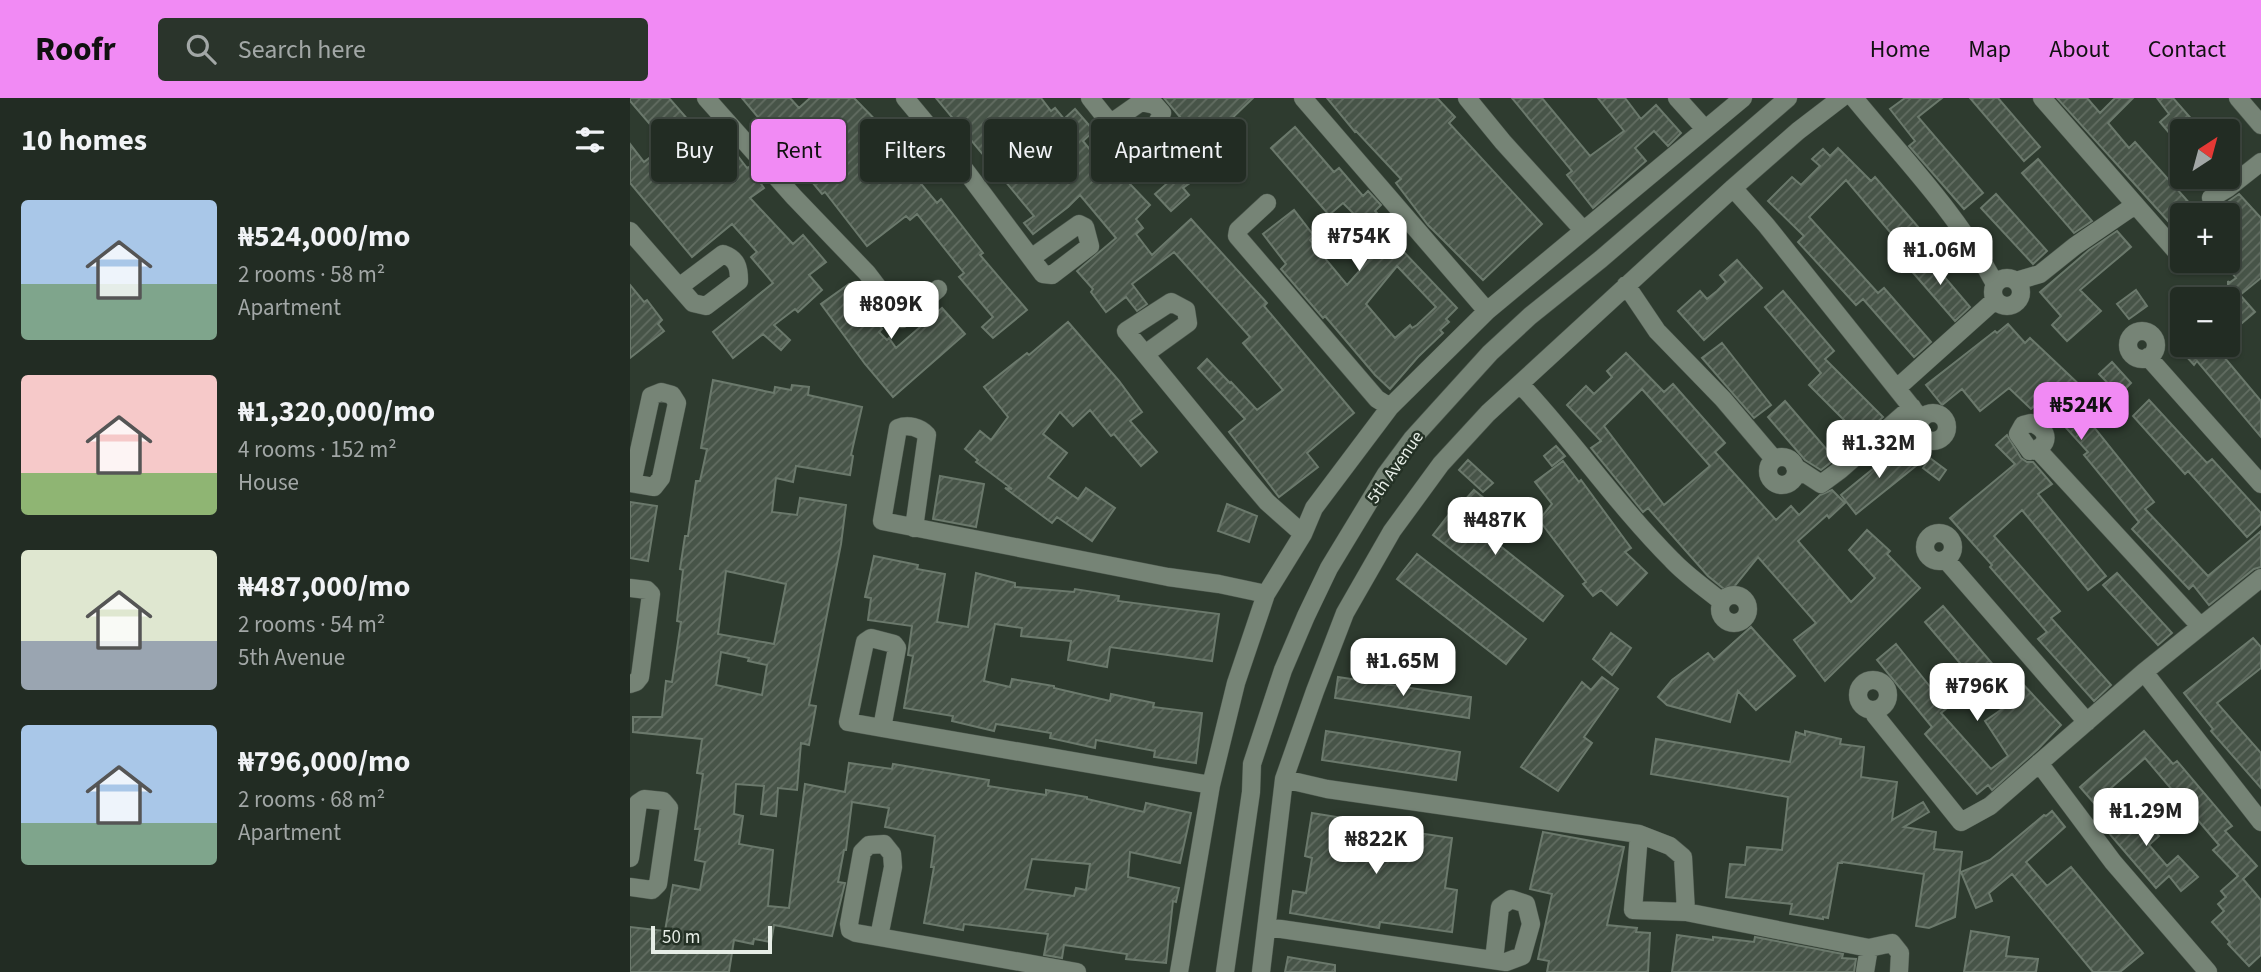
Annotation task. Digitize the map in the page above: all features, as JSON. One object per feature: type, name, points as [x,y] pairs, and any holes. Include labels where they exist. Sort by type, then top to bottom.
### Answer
[{"type":"street","points":[[706,98],[794,197],[867,273],[902,318],[939,289]]},
{"type":"street","points":[[905,98],[965,170],[1031,258]]},
{"type":"street","points":[[1090,98],[1108,119]]},
{"type":"street","points":[[1303,98],[1487,311]]},
{"type":"street","points":[[1467,98],[1583,230]]},
{"type":"street","points":[[1676,98],[1705,129]]},
{"type":"street","points":[[1179,972],[1211,785],[1236,683],[1266,594],[1303,534],[1314,508],[1390,407],[1487,311],[1743,98]]},
{"type":"street","name":"5th Avenue","points":[[1225,972],[1251,792],[1252,764],[1283,670],[1329,568],[1386,474],[1412,439],[1490,352],[1788,98]]},
{"type":"street","points":[[1261,972],[1284,779],[1314,691],[1345,613],[1392,531],[1441,464],[1488,413],[1733,188],[1798,131],[1841,98]]},
{"type":"street","points":[[1854,98],[1953,217],[1980,256],[1995,292],[2003,305],[2017,302],[2021,294],[2016,281],[2007,277],[1998,281],[1995,292],[1897,388]]},
{"type":"street","points":[[2042,98],[2170,244]]},
{"type":"street","points":[[2238,98],[2261,125]]},
{"type":"street","points":[[2211,198],[2261,162]]},
{"type":"street","points":[[1626,285],[1657,331],[1723,399],[1773,459],[1781,457],[1791,460],[1796,467],[1821,484],[1916,413],[1766,225],[1733,188]]},
{"type":"street","points":[[1267,203],[1238,230],[1237,236],[1377,399],[1390,407]]},
{"type":"street","points":[[2016,281],[2040,274],[2135,205]]},
{"type":"street","points":[[630,231],[679,287]]},
{"type":"street","points":[[1145,354],[1267,502],[1303,534]]},
{"type":"street","points":[[2148,357],[2261,484]]},
{"type":"street","points":[[1520,384],[1566,434],[1624,508],[1673,562],[1722,602]]},
{"type":"street","points":[[661,393],[672,395],[677,403],[661,478],[654,486],[631,483],[651,396],[661,393]]},
{"type":"street","points":[[914,527],[927,435],[922,430],[905,425],[898,428],[882,521],[1266,594]]},
{"type":"street","points":[[2038,450],[2200,626]]},
{"type":"street","points":[[1946,560],[2087,722]]},
{"type":"street","points":[[1874,710],[1875,715],[1961,822],[1990,806],[2144,672],[2260,581]]},
{"type":"street","points":[[630,587],[647,590],[651,594],[640,677],[630,684]]},
{"type":"street","points":[[882,728],[897,648],[894,644],[871,638],[865,642],[848,722],[882,728],[1211,785]]},
{"type":"street","points":[[2144,672],[2261,822]]},
{"type":"street","points":[[2039,763],[2113,862],[2208,972]]},
{"type":"street","points":[[1284,779],[1327,789],[1639,834],[1670,846],[1683,858],[1686,912]]},
{"type":"street","points":[[630,858],[638,803],[644,799],[663,802],[668,808],[658,884],[652,890],[630,887]]},
{"type":"street","points":[[1639,834],[1633,910],[1686,912],[1869,948],[1892,943],[1899,953],[1899,972]]},
{"type":"street","points":[[879,937],[893,867],[892,854],[884,844],[869,845],[862,852],[850,930],[856,933],[1077,972]]},
{"type":"street","points":[[1268,928],[1494,960]]},
{"type":"street","points":[[1865,972],[1869,948]]},
{"type":"building","points":[[630,98],[669,98],[687,119],[651,119],[651,125]]},
{"type":"building","points":[[742,98],[790,98],[799,108],[810,98],[854,98],[874,119],[860,119],[860,182],[920,182],[937,203],[941,199],[983,253],[980,255],[1027,310],[993,338],[982,327],[993,317],[959,277],[964,273],[917,214],[910,220],[906,216],[867,246],[825,192],[822,194],[812,182],[846,182],[846,119],[760,119]]},
{"type":"building","points":[[936,98],[1041,98],[1051,111],[1055,108],[1064,119],[984,119],[984,156],[970,139],[970,119],[953,119]]},
{"type":"building","points":[[1164,98],[1253,98],[1231,119],[1178,119],[1180,117]]},
{"type":"building","points":[[1327,98],[1437,98],[1455,117],[1449,123],[1542,224],[1483,280],[1428,225],[1396,183],[1401,179],[1355,132]]},
{"type":"building","points":[[1512,98],[1542,98],[1590,156],[1624,131],[1598,98],[1625,98],[1641,119],[1656,105],[1681,133],[1668,146],[1654,131],[1635,148],[1646,161],[1593,208],[1567,175],[1572,171]]},
{"type":"building","points":[[1905,98],[1942,98],[1918,117],[1983,193],[1964,209],[1909,146],[1915,141],[1890,109]]},
{"type":"building","points":[[1970,98],[1998,98],[2040,147],[2024,161]]},
{"type":"building","points":[[2057,98],[2087,98],[2100,113],[2115,98],[2133,98],[2108,123],[2129,148],[2135,142],[2170,181],[2170,189],[2177,189],[2189,203],[2170,203],[2168,221]]},
{"type":"building","points":[[2157,98],[2173,98],[2191,119],[2170,119],[2170,134],[2160,122],[2169,114]]},
{"type":"building","points":[[1075,109],[1091,128],[1091,134],[1083,141],[1091,151],[1091,182],[1128,182],[1150,205],[1136,219],[1143,228],[1136,234],[1152,255],[1191,219],[1267,303],[1264,306],[1354,413],[1307,453],[1318,467],[1279,497],[1229,432],[1245,419],[1198,368],[1207,359],[1257,410],[1283,390],[1243,343],[1250,337],[1174,252],[1132,284],[1147,304],[1137,311],[1126,297],[1106,312],[1091,292],[1093,289],[1077,271],[1116,238],[1080,195],[1033,234],[1024,223],[1034,216],[1006,182],[1077,182],[1077,119],[1064,119]]},
{"type":"building","points":[[1295,127],[1334,172],[1339,168],[1363,196],[1368,191],[1381,205],[1375,211],[1387,223],[1384,226],[1403,247],[1401,249],[1457,308],[1446,319],[1449,322],[1440,330],[1443,333],[1390,389],[1281,269],[1286,264],[1263,234],[1294,210],[1314,236],[1310,240],[1347,285],[1377,251],[1370,244],[1378,238],[1343,203],[1329,215],[1271,148]],"holes":[[[1397,266],[1436,307],[1417,325],[1412,328],[1410,325],[1395,338],[1366,304]]]},
{"type":"building","points":[[630,144],[644,162],[651,157],[651,182],[737,182],[737,155],[751,170],[751,182],[760,182],[764,188],[750,198],[793,244],[803,235],[826,262],[809,275],[822,290],[798,312],[795,309],[774,325],[790,340],[781,350],[763,334],[733,358],[713,332],[773,283],[751,257],[757,252],[732,224],[692,257],[630,183]]},
{"type":"building","points":[[1838,148],[1871,181],[1875,177],[1931,242],[1912,258],[1846,180],[1809,217],[1878,293],[1884,288],[1931,342],[1914,357],[1863,299],[1856,305],[1798,242],[1804,236],[1768,201],[1792,177],[1801,185],[1820,166],[1812,159],[1823,149],[1830,156]]},
{"type":"building","points":[[2038,159],[2092,221],[2074,233],[2022,173]]},
{"type":"building","points":[[1169,182],[1191,182],[1183,188],[1189,195],[1171,211],[1155,194]]},
{"type":"building","points":[[1996,194],[2047,251],[2033,264],[1981,208]]},
{"type":"building","points":[[2239,194],[2261,218],[2261,278],[2240,295],[2240,287],[2226,287],[2228,281],[2229,283],[2236,278],[2232,273],[2240,273],[2240,203],[2226,203]]},
{"type":"building","points":[[2117,231],[2131,247],[2080,290],[2101,311],[2067,341],[2052,325],[2061,316],[2040,292],[2089,250]]},
{"type":"building","points":[[1925,254],[1970,307],[1955,321],[1909,268]]},
{"type":"building","points":[[1737,260],[1762,288],[1704,340],[1678,311],[1700,291],[1707,299],[1717,291],[1726,282],[1720,275]]},
{"type":"building","points":[[849,284],[882,329],[879,332],[887,340],[889,338],[896,348],[942,308],[965,334],[893,397],[821,304]]},
{"type":"building","points":[[630,285],[644,302],[647,300],[662,320],[658,324],[664,331],[630,358]]},
{"type":"building","points":[[2136,290],[2147,306],[2129,319],[2117,304]]},
{"type":"building","points":[[1783,291],[1834,351],[1825,359],[1883,417],[1861,437],[1809,385],[1821,373],[1765,307]]},
{"type":"building","points":[[2240,295],[2255,312],[2240,325]]},
{"type":"building","points":[[1068,322],[1142,412],[1130,421],[1157,452],[1141,466],[1090,410],[1073,426],[1060,412],[1043,434],[1067,453],[1048,477],[1078,499],[1086,488],[1115,508],[1092,541],[1057,517],[1052,523],[1005,488],[1012,489],[976,462],[978,460],[965,449],[980,431],[991,440],[1008,417],[984,387],[1027,353],[1029,355]]},
{"type":"building","points":[[2008,324],[2025,343],[2030,338],[2104,408],[2089,421],[2154,502],[2145,509],[2208,576],[2261,531],[2261,567],[2254,569],[2209,605],[2193,585],[2189,589],[2132,529],[2139,522],[2084,455],[2088,452],[2041,400],[2031,409],[2009,388],[1980,411],[1962,389],[1942,405],[1926,385],[1995,331],[1997,333]]},
{"type":"building","points":[[1722,343],[1771,405],[1754,418],[1702,358]]},
{"type":"building","points":[[1626,353],[1664,392],[1673,384],[1725,443],[1715,452],[1776,520],[1791,506],[1799,515],[1820,495],[1832,490],[1845,503],[1798,541],[1851,602],[1875,578],[1849,550],[1867,530],[1890,551],[1887,554],[1920,588],[1825,681],[1794,640],[1816,623],[1758,557],[1729,593],[1708,576],[1648,508],[1643,512],[1591,448],[1601,441],[1567,405],[1586,386],[1594,394],[1612,377],[1607,371]],"holes":[[[1642,389],[1710,466],[1664,505],[1604,426]]]},
{"type":"building","points":[[2187,357],[2224,357],[2261,401],[2261,437],[2197,361],[2194,365]]},
{"type":"building","points":[[2112,362],[2131,383],[2119,395],[2099,374]]},
{"type":"building","points":[[713,380],[774,393],[775,387],[791,390],[792,385],[809,387],[808,395],[862,407],[851,455],[850,475],[796,466],[793,482],[776,478],[772,512],[797,515],[800,498],[846,505],[841,544],[809,705],[816,706],[809,745],[801,743],[797,790],[778,788],[776,816],[761,814],[764,786],[736,784],[734,814],[743,816],[739,844],[773,850],[768,906],[789,908],[805,784],[845,792],[849,763],[892,769],[893,764],[989,780],[988,786],[1046,795],[1046,790],[1087,797],[1144,812],[1146,803],[1191,813],[1180,863],[1130,852],[1128,877],[1179,888],[1176,902],[1173,901],[1166,963],[1126,959],[1127,954],[1064,945],[1062,958],[1044,955],[1048,934],[964,924],[963,930],[924,923],[934,867],[931,867],[935,836],[885,827],[889,808],[852,802],[846,850],[838,882],[845,883],[832,936],[774,925],[771,942],[754,939],[753,944],[734,940],[729,972],[630,972],[630,927],[665,931],[673,885],[700,890],[705,862],[695,860],[700,829],[695,829],[703,774],[697,773],[702,739],[633,732],[633,717],[662,717],[666,681],[672,682],[681,622],[677,621],[683,570],[680,569],[696,481],[700,481],[707,449],[701,448]],"holes":[[[726,571],[786,584],[774,644],[718,634]],[[721,652],[767,665],[762,695],[716,685]],[[1032,859],[1090,864],[1086,890],[1076,888],[1074,896],[1025,889]]]},
{"type":"building","points":[[2149,400],[2207,463],[2212,459],[2261,513],[2261,524],[2247,537],[2188,471],[2185,474],[2133,416]]},
{"type":"building","points":[[1785,401],[1835,459],[1821,470],[1805,460],[1768,417]]},
{"type":"building","points":[[2007,435],[2021,458],[2033,462],[2052,484],[2038,494],[2106,576],[2088,590],[2022,510],[1994,536],[2060,611],[2051,618],[2111,685],[2094,701],[2038,639],[2047,632],[1950,518],[2015,464],[1996,445]]},
{"type":"building","points":[[1556,446],[1565,456],[1552,466],[1544,456]]},
{"type":"building","points":[[1901,446],[1917,465],[1856,514],[1841,495]]},
{"type":"building","points":[[1930,458],[1946,470],[1939,480],[1923,468]]},
{"type":"building","points":[[1468,460],[1493,483],[1483,492],[1459,470]]},
{"type":"building","points":[[1563,461],[1579,482],[1581,480],[1631,548],[1625,552],[1647,573],[1617,605],[1601,590],[1593,596],[1583,584],[1586,582],[1539,520],[1552,504],[1535,482]]},
{"type":"building","points":[[940,476],[984,484],[976,527],[933,519]]},
{"type":"building","points":[[1474,490],[1496,508],[1479,529],[1563,596],[1543,621],[1433,535],[1453,509],[1455,511]]},
{"type":"building","points":[[630,502],[657,506],[648,561],[630,558]]},
{"type":"building","points":[[1227,504],[1257,516],[1249,542],[1218,531]]},
{"type":"building","points":[[1417,554],[1526,639],[1506,664],[1397,579]]},
{"type":"building","points":[[874,556],[945,574],[937,622],[968,627],[976,573],[1015,583],[1015,587],[1074,592],[1075,589],[1119,596],[1118,601],[1219,614],[1212,661],[1110,647],[1107,667],[1068,660],[1071,641],[1021,636],[1022,628],[995,624],[984,681],[1010,687],[1012,679],[1054,686],[1110,701],[1111,694],[1154,703],[1153,707],[1202,713],[1196,763],[1154,757],[1155,751],[1096,740],[1095,748],[1050,738],[1051,733],[996,724],[994,731],[952,721],[953,716],[904,708],[913,656],[908,655],[912,626],[868,620],[871,598],[865,597]]},
{"type":"building","points":[[2117,573],[2172,633],[2158,645],[2103,585]]},
{"type":"building","points":[[1943,606],[1995,667],[1977,683],[1925,622]]},
{"type":"building","points":[[1751,627],[1795,676],[1756,710],[1738,691],[1730,722],[1667,705],[1658,697],[1672,680],[1708,653],[1714,660]]},
{"type":"building","points":[[1611,633],[1631,648],[1612,675],[1593,659]]},
{"type":"building","points":[[2253,638],[2261,647],[2261,668],[2217,703],[2261,753],[2261,788],[2211,731],[2213,729],[2184,693]]},
{"type":"building","points":[[1896,644],[1947,708],[1941,713],[1991,769],[2008,756],[1985,721],[2012,702],[1991,680],[2006,666],[2061,725],[1992,790],[1988,785],[1977,794],[1925,734],[1932,727],[1877,660]]},
{"type":"building","points":[[1338,677],[1471,697],[1469,718],[1335,698]]},
{"type":"building","points":[[1602,677],[1618,689],[1584,737],[1592,743],[1558,791],[1521,767],[1582,682],[1591,690]]},
{"type":"building","points":[[1326,731],[1460,752],[1456,780],[1322,760]]},
{"type":"building","points":[[1805,731],[1841,739],[1840,744],[1864,747],[1861,777],[1897,782],[1892,820],[1923,802],[1929,812],[1904,827],[1936,832],[1934,849],[1962,852],[1955,917],[1929,928],[1916,926],[1924,874],[1842,862],[1838,863],[1828,918],[1790,914],[1792,904],[1726,897],[1730,864],[1745,865],[1747,847],[1782,850],[1788,797],[1651,774],[1656,739],[1790,762],[1796,732],[1805,735]]},
{"type":"building","points":[[2144,731],[2173,764],[2177,761],[2232,826],[2225,831],[2257,866],[2243,879],[2261,900],[2261,955],[2249,966],[2212,922],[2224,911],[2218,904],[2226,897],[2221,891],[2238,876],[2213,850],[2219,845],[2145,758],[2094,803],[2080,787]]},
{"type":"building","points":[[2131,802],[2159,836],[2149,845],[2167,866],[2178,856],[2198,877],[2181,891],[2169,876],[2156,888],[2101,824]]},
{"type":"building","points":[[2052,811],[2065,827],[2026,862],[2047,886],[2071,867],[2143,953],[2120,972],[2093,972],[2012,874],[1989,893],[1992,901],[1976,908],[1961,872],[1990,860]]},
{"type":"building","points":[[1312,813],[1452,838],[1445,888],[1457,890],[1452,932],[1380,922],[1379,928],[1290,913],[1293,891],[1306,893],[1312,858],[1305,856]]},
{"type":"building","points":[[1543,832],[1624,847],[1607,925],[1637,928],[1636,932],[1650,933],[1648,972],[1547,972],[1549,961],[1538,959],[1552,894],[1530,889]]},
{"type":"building","points":[[1971,931],[2009,937],[2006,956],[2038,959],[2036,972],[1964,972]]},
{"type":"building","points":[[1677,935],[1754,942],[1755,937],[1843,954],[1842,958],[1856,959],[1854,972],[1672,972]]},
{"type":"building","points":[[1288,957],[1335,965],[1335,972],[1285,972]]}]
